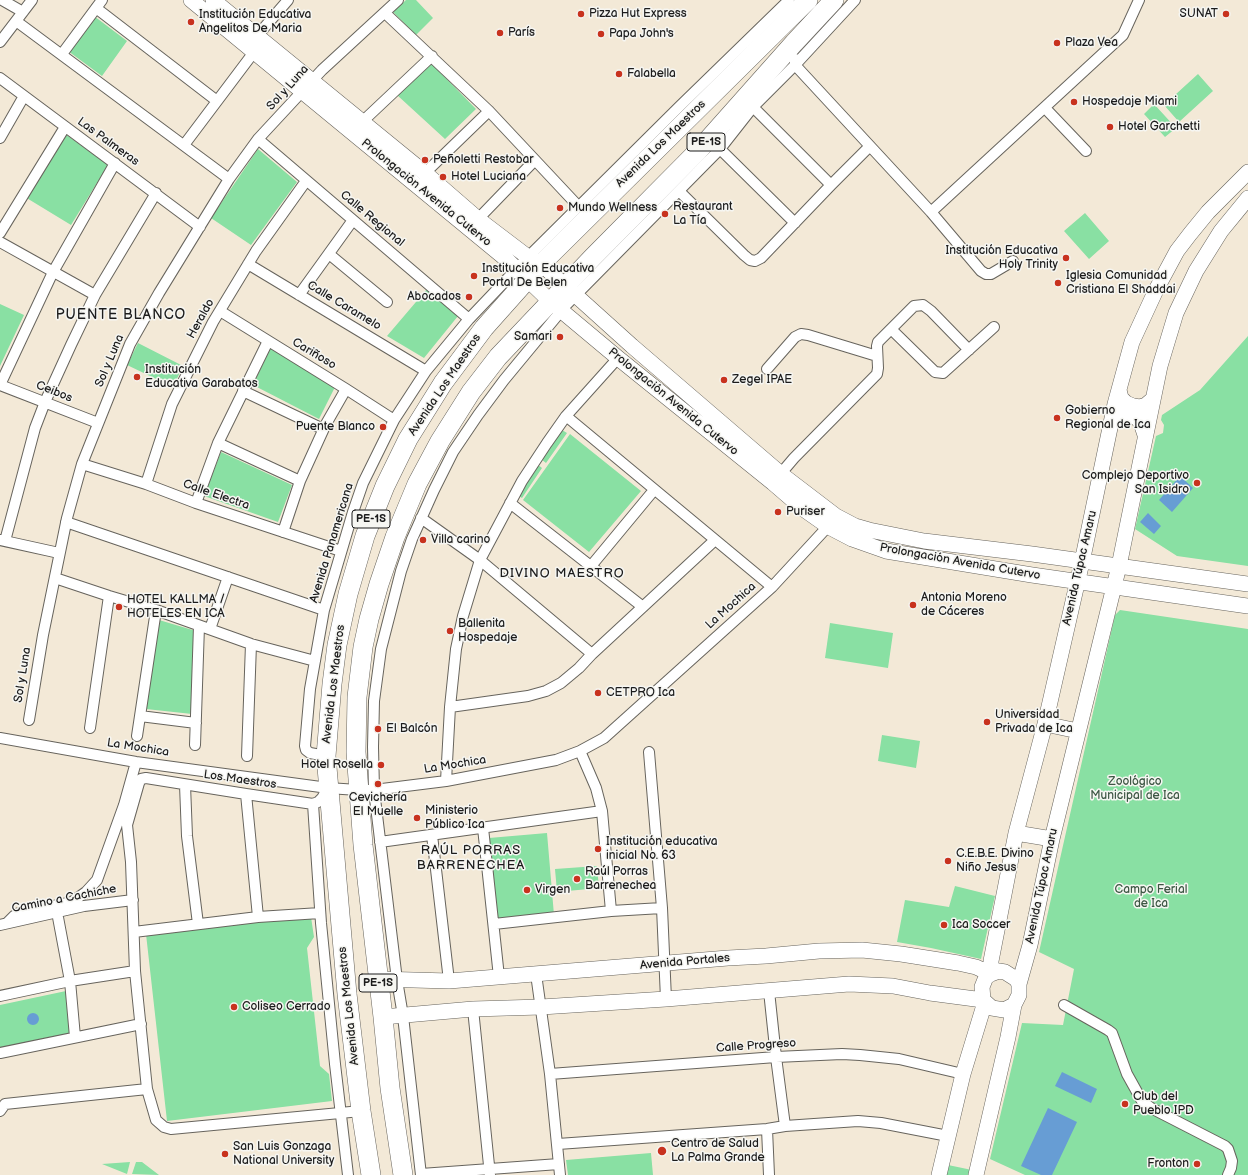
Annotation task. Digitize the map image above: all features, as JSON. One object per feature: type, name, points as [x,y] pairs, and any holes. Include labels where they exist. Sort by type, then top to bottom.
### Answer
[{"type":"highway","name":"Avenida Los Maestros","points":[[371,1175],[361,1111],[347,994],[326,756],[332,684],[342,622],[359,555],[382,492],[408,439],[443,383],[535,257],[707,100],[808,0]]},
{"type":"highway","name":"Avenida Los Maestros","points":[[415,1175],[390,1088],[363,845],[366,790],[356,752],[357,697],[362,654],[369,619],[395,537],[417,484],[440,442],[471,392],[498,357],[556,306],[698,152],[834,0]]},
{"type":"highway","points":[[707,100],[713,75]]},
{"type":"street","points":[[2,0],[22,12]]},
{"type":"street","points":[[0,42],[32,0]]},
{"type":"street","name":"Prolongación Avenida Cutervo","points":[[191,0],[254,52],[362,122],[425,173],[478,219],[535,257],[570,291],[777,478]]},
{"type":"street","name":"Prolongación Avenida Cutervo","points":[[213,0],[257,36],[307,86],[506,259],[556,306],[622,361],[777,478],[852,539],[886,551],[1032,575],[1248,606]]},
{"type":"street","points":[[257,36],[288,0]]},
{"type":"street","name":"Sol y Luna","points":[[29,720],[42,635],[66,522],[82,464],[130,344],[158,293],[229,179],[258,139],[322,70],[397,0]]},
{"type":"street","points":[[535,257],[579,207],[789,0]]},
{"type":"street","points":[[570,291],[679,191],[720,149],[753,107],[795,65],[855,0]]},
{"type":"street","points":[[931,212],[1123,35],[1139,0]]},
{"type":"street","points":[[62,54],[99,4],[217,101]]},
{"type":"street","points":[[384,13],[432,56],[489,111],[579,207]]},
{"type":"street","points":[[16,21],[229,179]]},
{"type":"street","points":[[794,43],[795,65],[931,212],[981,271],[986,274],[991,274],[1013,261]]},
{"type":"street","points":[[184,145],[254,52]]},
{"type":"street","points":[[362,122],[432,56]]},
{"type":"street","name":"Las Palmeras","points":[[0,78],[200,227]]},
{"type":"street","points":[[0,138],[24,96]]},
{"type":"street","points":[[753,107],[831,185]]},
{"type":"street","points":[[1045,108],[1086,151]]},
{"type":"street","points":[[425,173],[489,111]]},
{"type":"street","points":[[0,233],[65,127]]},
{"type":"street","name":"Calle Regional","points":[[258,139],[469,318]]},
{"type":"street","points":[[679,191],[750,260],[755,261],[761,258],[870,146]]},
{"type":"street","points":[[720,149],[795,223]]},
{"type":"street","points":[[478,219],[535,160]]},
{"type":"street","points":[[0,385],[53,272],[115,163]]},
{"type":"street","name":"Avenida Túpac Amaru","points":[[991,974],[991,961],[1016,833],[1044,724],[1082,562],[1110,425],[1132,342],[1144,313],[1165,271],[1190,234],[1208,212],[1248,172]]},
{"type":"street","name":"Heraldo","points":[[146,484],[172,404],[182,382],[220,311],[248,264],[306,181]]},
{"type":"street","points":[[59,553],[3,541],[35,428],[71,345],[96,295],[156,193]]},
{"type":"street","name":"Avenida Túpac Amaru","points":[[1019,984],[1030,945],[1052,839],[1078,730],[1119,566],[1152,400],[1168,338],[1176,313],[1196,271],[1221,231],[1248,198]]},
{"type":"street","points":[[299,295],[353,220]]},
{"type":"street","points":[[0,242],[96,295]]},
{"type":"street","points":[[329,254],[387,302]]},
{"type":"street","name":"Calle Caramelo","points":[[248,264],[426,371]]},
{"type":"street","name":"Avenida Panamericana","points":[[326,756],[310,753],[306,750],[305,746],[310,689],[324,610],[352,512],[363,483],[394,420],[426,371],[469,318],[522,275]]},
{"type":"street","points":[[777,478],[794,458],[877,374],[878,342],[914,306],[919,304],[923,305],[931,311],[969,350]]},
{"type":"street","points":[[556,306],[478,414],[453,452],[412,539],[401,570],[385,631],[378,669],[374,701],[373,747],[366,790],[380,842],[397,980],[403,1016],[415,1175],[490,1172],[559,1164]]},
{"type":"street","name":"Cariñoso","points":[[220,311],[394,420]]},
{"type":"street","points":[[891,329],[935,372],[943,374],[994,327]]},
{"type":"street","points":[[767,369],[795,337],[801,334],[877,356]]},
{"type":"street","points":[[196,503],[218,443],[268,342]]},
{"type":"street","points":[[446,781],[450,707],[456,649],[469,594],[480,560],[522,481],[566,416],[622,361],[634,363],[639,357],[635,349]]},
{"type":"street","name":"Ceibos","points":[[0,385],[46,402],[98,424]]},
{"type":"street","points":[[283,532],[300,482],[323,429],[346,389]]},
{"type":"street","points":[[1119,390],[1121,398],[1126,403],[1133,406],[1146,405],[1152,400]]},
{"type":"street","points":[[244,391],[323,429]]},
{"type":"street","points":[[566,416],[772,587]]},
{"type":"street","points":[[1110,425],[1114,420],[1120,417],[1132,416],[1141,423],[1145,435]]},
{"type":"street","points":[[218,443],[300,482]]},
{"type":"street","name":"Calle Electra","points":[[82,464],[146,484],[196,503],[341,551]]},
{"type":"street","points":[[591,566],[654,490]]},
{"type":"street","points":[[510,503],[643,607]]},
{"type":"street","points":[[422,518],[480,560],[592,654]]},
{"type":"street","points":[[66,522],[324,610]]},
{"type":"street","name":"Prolongación Avenida Cutervo","points":[[832,522],[924,541],[1248,584]]},
{"type":"street","name":"La Mochica","points":[[0,738],[136,762],[328,788],[366,790],[446,781],[556,760],[580,751],[604,738],[772,587],[832,522]]},
{"type":"street","points":[[886,551],[890,535]]},
{"type":"street","points":[[450,707],[528,696],[546,691],[561,683],[715,540]]},
{"type":"street","points":[[210,629],[228,577]]},
{"type":"street","points":[[55,578],[156,610],[251,644],[315,661]]},
{"type":"street","points":[[90,728],[109,596]]},
{"type":"street","points":[[137,736],[156,610]]},
{"type":"street","points":[[195,745],[200,626]]},
{"type":"street","points":[[247,756],[251,644]]},
{"type":"street","points":[[140,716],[196,723]]},
{"type":"street","points":[[1044,724],[1078,730]]},
{"type":"street","points":[[580,751],[596,788],[602,811],[611,912]]},
{"type":"street","points":[[649,752],[662,908],[666,998]]},
{"type":"street","points":[[4,924],[19,913],[72,902],[86,892],[97,880],[122,824],[136,762]]},
{"type":"street","name":"Los Maestros","points":[[122,824],[141,779],[146,778],[312,804]]},
{"type":"street","points":[[185,784],[187,836],[198,924]]},
{"type":"street","points":[[328,788],[322,798],[318,802],[312,804],[320,913],[348,1175]]},
{"type":"street","points":[[246,794],[258,917]]},
{"type":"street","points":[[380,842],[602,811]]},
{"type":"street","points":[[122,824],[131,862],[135,971],[147,1089],[156,1120],[164,1127],[171,1129],[361,1111]]},
{"type":"street","points":[[483,828],[500,977]]},
{"type":"street","points":[[1016,833],[1052,839]]},
{"type":"street","points":[[432,835],[449,981]]},
{"type":"street","name":"Camino a Cachiche","points":[[4,924],[84,906],[133,900]]},
{"type":"street","points":[[494,924],[662,908]]},
{"type":"street","points":[[57,912],[70,981],[76,1037]]},
{"type":"street","points":[[134,932],[258,917],[320,913]]},
{"type":"street","name":"Avenida Portales","points":[[378,979],[449,981],[819,951],[862,950],[901,954],[958,963],[976,967],[991,974]]},
{"type":"street","points":[[0,996],[70,981],[135,971]]},
{"type":"street","points":[[939,1175],[963,1074],[984,1001],[982,987],[986,977],[999,971],[1005,972],[1016,978],[1019,984],[1020,995],[1014,1005],[1005,1052],[976,1175]]},
{"type":"street","points":[[536,974],[550,1074],[560,1175]]},
{"type":"street","points":[[383,1017],[473,1009],[666,998],[848,984],[893,986],[984,1001],[992,1008],[998,1010],[1009,1008],[1014,1005]]},
{"type":"street","points":[[769,991],[785,1126]]},
{"type":"street","points":[[1064,1005],[1112,1033],[1127,1074],[1142,1101],[1151,1108],[1225,1146],[1228,1149],[1232,1161],[1228,1175]]},
{"type":"street","points":[[473,1009],[490,1172]]},
{"type":"street","points":[[0,1053],[141,1024]]},
{"type":"street","name":"Calle Progreso","points":[[550,1074],[776,1056],[842,1054],[899,1059],[963,1074]]},
{"type":"street","points":[[2,1105],[147,1089]]},
{"type":"street","points":[[558,1144],[858,1121],[881,1123],[948,1136]]},
{"type":"street","points":[[766,1129],[769,1175]]},
{"type":"green space","points":[[406,0],[416,0],[433,18],[416,35],[393,12]]},
{"type":"green space","points":[[94,16],[127,41],[102,76],[68,51]]},
{"type":"green space","points":[[430,62],[476,109],[445,139],[397,95]]},
{"type":"green space","points":[[1198,74],[1213,91],[1179,122],[1164,105]]},
{"type":"green space","points":[[1154,104],[1176,128],[1165,137],[1144,114]]},
{"type":"green space","points":[[64,133],[108,165],[71,225],[25,197]]},
{"type":"green space","points":[[258,149],[297,182],[251,245],[211,218]]},
{"type":"green space","points":[[1085,213],[1109,241],[1089,259],[1064,231]]},
{"type":"green space","points":[[427,289],[458,316],[424,358],[387,336]]},
{"type":"green space","points":[[0,304],[24,315],[0,366]]},
{"type":"green space","name":"Complejo Deportivo San Isidro","points":[[1248,336],[1248,566],[1177,556],[1135,529],[1156,436],[1163,433],[1164,425],[1161,420],[1162,415],[1200,390]]},
{"type":"green space","points":[[138,343],[183,366],[173,387],[127,365]]},
{"type":"green space","points":[[271,347],[335,387],[319,419],[253,385]]},
{"type":"green space","points":[[562,430],[567,433],[546,463],[541,459]]},
{"type":"green space","points":[[570,434],[641,491],[589,552],[523,500]]},
{"type":"green space","points":[[221,452],[292,485],[278,522],[204,496]]},
{"type":"green space","points":[[537,464],[542,468],[522,498],[517,495]]},
{"type":"green space","name":"Campo Ferial de Ica","points":[[1120,610],[1248,629],[1248,1175],[1025,1175],[990,1159],[1022,1023],[1063,1025],[1074,969],[1039,952],[1115,615]]},
{"type":"green space","points":[[159,620],[196,631],[192,714],[146,709]]},
{"type":"green space","points":[[830,623],[893,633],[888,668],[825,658]]},
{"type":"green space","points":[[882,735],[920,741],[916,768],[878,761]]},
{"type":"green space","name":"Raúl Porras Barrenechea","points":[[547,833],[554,915],[497,920],[489,838]]},
{"type":"green space","name":"Raúl Porras Barrenechea","points":[[597,866],[599,888],[557,892],[555,869]]},
{"type":"green space","name":"Ica Soccer","points":[[955,886],[995,896],[981,959],[897,942],[905,900],[949,907]]},
{"type":"green space","name":"Coliseo Cerrado","points":[[311,917],[314,937],[307,948],[320,1066],[329,1074],[332,1101],[167,1121],[146,934]]},
{"type":"green space","points":[[66,991],[73,1029],[70,1034],[0,1049],[0,1005]]},
{"type":"green space","points":[[651,1153],[653,1175],[568,1175],[566,1160]]},
{"type":"green space","points":[[130,1162],[127,1174],[102,1164]]},
{"type":"green space","points":[[136,1162],[142,1162],[159,1175],[132,1174]]},
{"type":"green space","points":[[948,1165],[972,1170],[971,1175],[946,1175]]},
{"type":"water","points":[[1180,476],[1193,488],[1172,512],[1159,500]]},
{"type":"water","points":[[1148,513],[1161,526],[1154,534],[1140,522]]},
{"type":"water","points":[[31,1013],[35,1013],[39,1019],[35,1025],[31,1025],[27,1021],[27,1017]]},
{"type":"water","points":[[1062,1072],[1097,1089],[1091,1103],[1055,1086]]},
{"type":"water","points":[[1048,1108],[1077,1122],[1052,1175],[1041,1175],[1021,1166]]},
{"type":"place","name":"Pizza Hut Express","points":[[581,14]]},
{"type":"place","name":"SUNAT","points":[[1226,14]]},
{"type":"place","name":"Institución Educativa Angelitos De Maria","points":[[191,22]]},
{"type":"place","name":"París","points":[[500,33]]},
{"type":"place","name":"Papa John's","points":[[601,34]]},
{"type":"place","name":"Plaza Vea","points":[[1057,43]]},
{"type":"place","name":"Falabella","points":[[619,74]]},
{"type":"place","name":"Hospedaje Miami","points":[[1074,102]]},
{"type":"place","name":"Hotel Garchetti","points":[[1110,127]]},
{"type":"place","name":"Peñoletti Restobar","points":[[425,160]]},
{"type":"place","name":"Hotel Luciana","points":[[443,177]]},
{"type":"place","name":"Mundo Wellness","points":[[560,208]]},
{"type":"place","name":"Restaurant La Tía","points":[[665,214]]},
{"type":"place","name":"Institución Educativa Holy Trinity","points":[[1066,258]]},
{"type":"place","name":"Institución Educativa Portal De Belen","points":[[474,276]]},
{"type":"place","name":"Iglesia Comunidad Cristiana El Shaddai","points":[[1058,283]]},
{"type":"place","name":"Abocados","points":[[469,297]]},
{"type":"place","name":"Samari","points":[[560,337]]},
{"type":"place","name":"Institución Educativa Garabatos","points":[[137,377]]},
{"type":"place","name":"Zegel IPAE","points":[[724,380]]},
{"type":"place","name":"Gobierno Regional de Ica","points":[[1057,418]]},
{"type":"place","name":"Puente Blanco","points":[[383,427]]},
{"type":"place","name":"Complejo Deportivo San Isidro","points":[[1197,483]]},
{"type":"place","name":"Puriser","points":[[778,512]]},
{"type":"place","name":"Villa carino","points":[[423,540]]},
{"type":"place","name":"Antonia Moreno de Cáceres","points":[[913,605]]},
{"type":"place","name":"HOTEL KALLMA / HOTELES EN ICA","points":[[119,607]]},
{"type":"place","name":"Ballenita Hospedaje","points":[[450,631]]},
{"type":"place","name":"CETPRO Ica","points":[[598,693]]},
{"type":"place","name":"Universidad Privada de Ica","points":[[987,722]]},
{"type":"place","name":"El Balcón","points":[[378,729]]},
{"type":"place","name":"Hotel Rosella","points":[[381,765]]},
{"type":"place","name":"Cevichería El Muelle","points":[[378,784]]},
{"type":"place","name":"Ministerio Público Ica","points":[[417,818]]},
{"type":"place","name":"Institución educativa inicial No. 63","points":[[598,849]]},
{"type":"place","name":"C.E.B.E. Divino Niño Jesus","points":[[948,861]]},
{"type":"place","name":"Raúl Porras Barrenechea","points":[[577,879]]},
{"type":"place","name":"Virgen","points":[[527,890]]},
{"type":"place","name":"Ica Soccer","points":[[944,925]]},
{"type":"place","name":"Coliseo Cerrado","points":[[234,1007]]},
{"type":"place","name":"Club del Pueblo IPD","points":[[1125,1104]]},
{"type":"place","name":"Centro de Salud La Palma Grande","points":[[662,1151]]},
{"type":"place","name":"San Luis Gonzaga National University","points":[[225,1154]]},
{"type":"place","name":"Fronton","points":[[1197,1164]]},
{"type":"district","name":"PUENTE BLANCO","points":[[121,315]]},
{"type":"district","name":"DIVINO MAESTRO","points":[[562,574]]},
{"type":"district","name":"RAÚL PORRAS BARRENECHEA","points":[[471,858]]},
{"type":"park label","name":"Zoológico Municipal de Ica","points":[[1135,789]]}]
